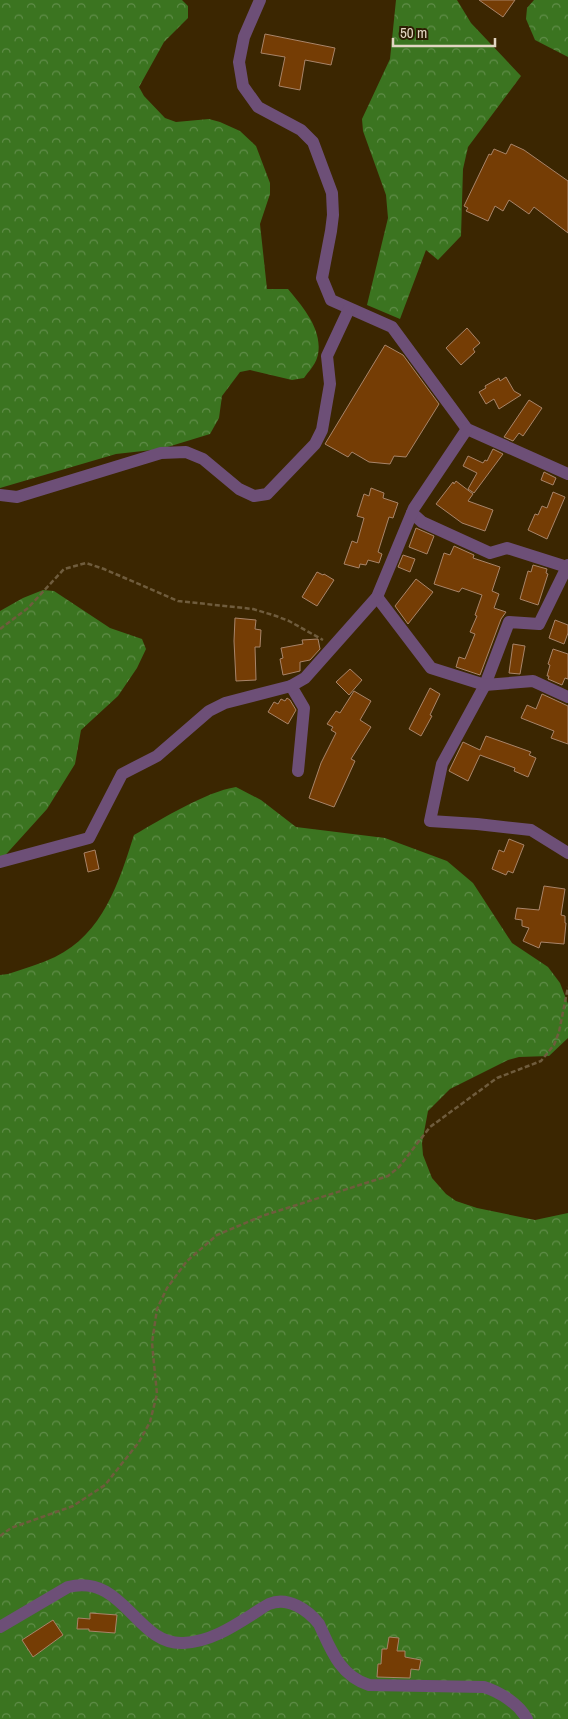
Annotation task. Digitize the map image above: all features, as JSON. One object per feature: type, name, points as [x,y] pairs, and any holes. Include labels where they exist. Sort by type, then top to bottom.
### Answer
[{"type":"street","points":[[260,0],[244,37],[239,62],[243,86],[258,107],[301,130],[312,142],[332,193],[332,223],[322,278],[331,300],[392,327],[467,430],[568,474]]},
{"type":"street","points":[[0,495],[17,497],[161,453],[186,452],[203,459],[238,489],[254,496],[268,494],[315,444],[322,430],[330,384],[327,356],[349,309]]},
{"type":"street","points":[[0,862],[90,838],[122,774],[157,756],[209,710],[225,703],[291,686],[305,678],[377,597],[412,513],[467,430]]},
{"type":"street","points":[[412,513],[422,522],[490,553],[507,548],[568,566],[539,624],[509,622],[484,685],[442,764],[430,821],[531,830],[568,853]]},
{"type":"street","points":[[377,597],[431,668],[484,685],[533,681],[568,697]]},
{"type":"street","points":[[291,686],[304,708],[298,771]]},
{"type":"street","points":[[0,1627],[68,1587],[79,1584],[87,1584],[105,1591],[160,1638],[179,1643],[201,1641],[225,1631],[270,1604],[290,1604],[308,1612],[315,1619],[341,1666],[352,1677],[362,1682],[369,1684],[484,1687],[497,1692],[514,1703],[527,1719]]},
{"type":"path","points":[[0,629],[28,608],[64,569],[86,563],[178,601],[253,609],[276,616],[289,621],[334,646]]},
{"type":"path","points":[[0,1536],[11,1528],[72,1506],[104,1484],[139,1442],[150,1422],[156,1394],[152,1343],[157,1309],[167,1288],[187,1261],[217,1235],[226,1231],[262,1216],[388,1176],[399,1167],[430,1127],[497,1078],[541,1061],[554,1045],[568,987]]},
{"type":"green space","points":[[0,0],[182,0],[188,6],[188,18],[164,42],[139,87],[144,96],[165,118],[176,122],[209,119],[220,122],[240,131],[256,146],[270,183],[270,194],[260,224],[267,289],[288,289],[311,321],[318,339],[319,348],[316,361],[304,378],[292,380],[250,370],[240,372],[222,396],[219,418],[210,434],[161,449],[116,454],[0,488]]},
{"type":"green space","points":[[396,0],[457,0],[471,23],[521,76],[468,147],[463,169],[461,236],[438,260],[426,250],[400,319],[367,305],[388,218],[386,195],[363,131],[362,119],[390,59]]},
{"type":"green space","points":[[534,0],[568,0],[568,57],[535,40],[526,19],[527,8]]},
{"type":"green space","points":[[43,590],[54,591],[110,628],[142,639],[146,649],[137,668],[118,696],[81,730],[75,764],[47,809],[0,861],[0,611],[23,598]]},
{"type":"green space","points":[[236,787],[261,800],[296,827],[385,838],[447,861],[473,883],[512,943],[548,967],[560,983],[568,1004],[568,1038],[549,1056],[519,1057],[508,1060],[450,1089],[428,1111],[422,1143],[423,1155],[432,1178],[446,1194],[456,1201],[477,1208],[535,1220],[568,1213],[568,1719],[0,1719],[0,975],[8,974],[55,957],[72,947],[85,935],[107,905],[122,871],[134,835],[197,800]]},
{"type":"building","points":[[479,0],[515,0],[503,17]]},
{"type":"building","points":[[265,34],[335,48],[331,65],[305,60],[300,90],[279,86],[285,57],[261,53]]},
{"type":"building","points":[[511,144],[524,150],[568,181],[568,233],[534,207],[529,214],[509,200],[503,211],[495,206],[488,221],[466,211],[468,208],[464,206],[489,154],[491,155],[494,149],[506,154]]},
{"type":"building","points":[[467,328],[480,343],[473,349],[475,352],[461,365],[446,348]]},
{"type":"building","points":[[385,345],[403,355],[439,404],[406,457],[394,456],[390,464],[369,462],[352,452],[348,457],[325,444]]},
{"type":"building","points":[[506,377],[514,391],[521,395],[499,409],[494,399],[486,404],[479,392],[499,378],[500,381]]},
{"type":"building","points":[[529,400],[542,408],[523,436],[519,433],[513,441],[504,437]]},
{"type":"building","points":[[493,449],[503,454],[474,493],[468,489],[477,473],[463,466],[468,456],[483,463],[485,460],[487,461]]},
{"type":"building","points":[[544,472],[556,478],[553,485],[541,480]]},
{"type":"building","points":[[456,481],[473,494],[468,501],[493,510],[485,531],[462,523],[436,504],[453,482],[454,484]]},
{"type":"building","points":[[371,488],[384,493],[383,498],[398,503],[393,518],[389,517],[378,552],[382,554],[379,563],[368,560],[366,565],[360,564],[359,568],[344,564],[352,541],[357,543],[364,518],[357,516],[364,494],[369,496]]},
{"type":"building","points":[[553,492],[565,497],[547,539],[528,530],[535,514],[538,515],[542,506],[547,508]]},
{"type":"building","points":[[416,528],[434,536],[427,554],[409,547]]},
{"type":"building","points":[[454,546],[474,555],[473,558],[500,567],[492,591],[499,594],[494,608],[506,612],[501,619],[480,675],[456,667],[459,657],[465,659],[475,634],[470,632],[477,616],[475,615],[482,595],[462,588],[459,592],[434,584],[444,553],[450,555]]},
{"type":"building","points":[[403,555],[415,559],[410,572],[398,567]]},
{"type":"building","points":[[533,565],[547,569],[546,573],[548,574],[538,605],[520,599],[528,571],[531,572]]},
{"type":"building","points":[[317,572],[334,580],[317,606],[302,597]]},
{"type":"building","points":[[416,579],[433,592],[408,624],[395,606]]},
{"type":"building","points":[[235,618],[256,620],[255,629],[261,630],[260,647],[255,647],[256,680],[236,681]]},
{"type":"building","points":[[555,620],[568,625],[568,633],[564,644],[549,638]]},
{"type":"building","points":[[318,639],[320,649],[310,660],[300,662],[300,671],[283,675],[280,659],[283,658],[281,648],[303,644],[302,640]]},
{"type":"building","points":[[513,644],[525,646],[520,674],[509,673]]},
{"type":"building","points":[[553,649],[568,654],[568,679],[565,678],[562,685],[548,679],[549,676],[547,676],[550,665],[548,664]]},
{"type":"building","points":[[350,669],[362,680],[349,695],[336,682]]},
{"type":"building","points":[[430,688],[440,694],[430,715],[432,716],[421,736],[409,729]]},
{"type":"building","points":[[354,691],[371,701],[360,720],[371,727],[351,759],[355,761],[334,807],[309,798],[321,763],[336,733],[331,730],[333,727],[327,724],[336,711],[340,713]]},
{"type":"building","points":[[542,694],[568,706],[568,744],[551,738],[554,731],[521,718],[527,705],[536,709]]},
{"type":"building","points":[[287,698],[296,710],[288,724],[268,712],[274,702],[278,704],[281,699],[285,701]]},
{"type":"building","points":[[486,736],[531,752],[529,755],[536,758],[528,777],[514,771],[515,768],[480,755],[468,781],[449,771],[463,742],[480,750]]},
{"type":"building","points":[[509,839],[524,845],[513,873],[508,871],[506,875],[492,869],[499,850],[504,852]]},
{"type":"building","points":[[95,850],[99,869],[88,872],[84,853]]},
{"type":"building","points":[[544,886],[565,889],[561,915],[565,916],[566,923],[564,944],[541,942],[539,948],[523,941],[529,928],[522,926],[522,920],[515,919],[517,908],[539,910]]},
{"type":"building","points":[[90,1613],[117,1615],[115,1633],[77,1629],[78,1618],[90,1619]]},
{"type":"building","points":[[53,1620],[63,1635],[33,1657],[22,1640]]},
{"type":"building","points":[[389,1637],[399,1638],[397,1651],[405,1651],[405,1657],[421,1660],[419,1670],[411,1669],[410,1678],[377,1677],[378,1664],[381,1664],[382,1649],[387,1649]]}]
